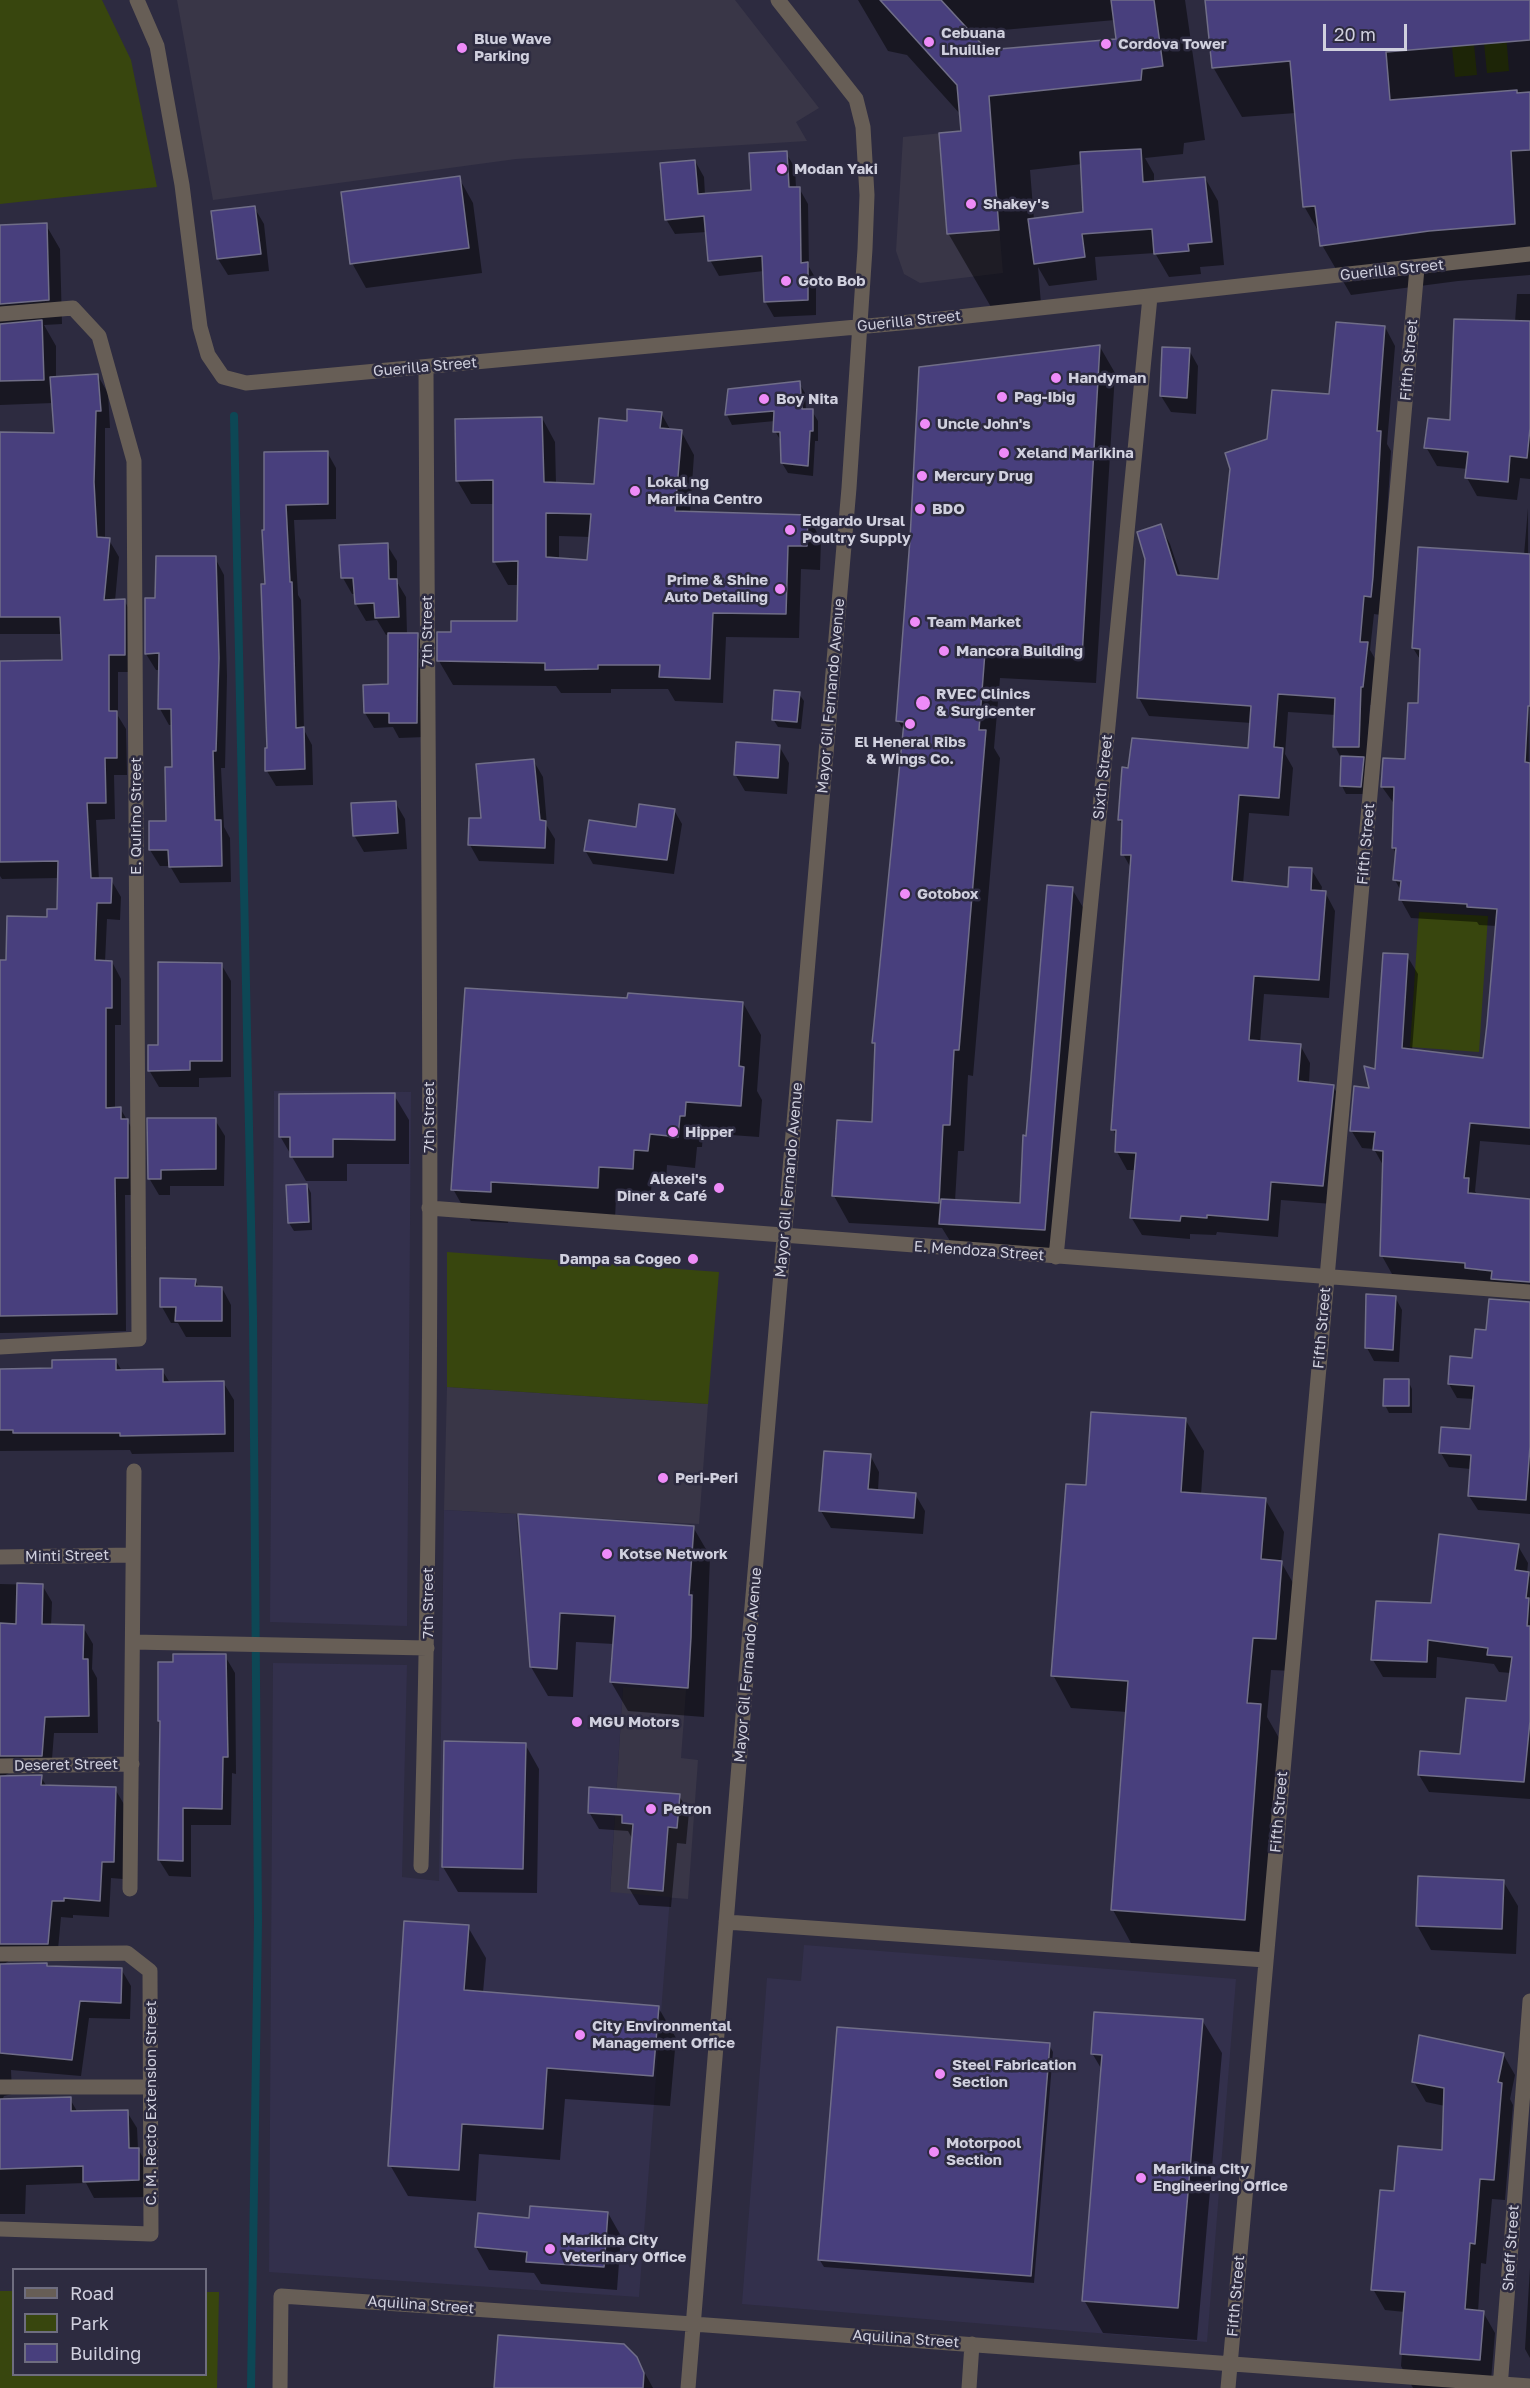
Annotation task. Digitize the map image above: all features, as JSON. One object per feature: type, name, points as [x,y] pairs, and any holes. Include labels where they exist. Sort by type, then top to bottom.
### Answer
[{"type":"street","name":"Guerilla Street","points":[[137,0],[157,46],[182,184],[200,327],[208,355],[223,377],[246,383],[860,327],[1530,254]]},
{"type":"street","name":"Mayor Gil Fernando Avenue","points":[[688,2388],[847,512],[867,195],[862,127],[856,99],[778,0]]},
{"type":"street","name":"Fifth Street","points":[[1228,2388],[1417,268]]},
{"type":"street","name":"Sixth Street","points":[[1056,1257],[1150,297]]},
{"type":"street","name":"E. Quirino Street","points":[[0,315],[72,308],[99,336],[134,461],[139,1339],[0,1347]]},
{"type":"street","name":"7th Street","points":[[421,1866],[427,1648],[429,1208],[426,367]]},
{"type":"street","name":"E. Mendoza Street","points":[[429,1208],[1530,1292]]},
{"type":"street","points":[[130,1889],[134,1471]]},
{"type":"street","name":"Minti Street","points":[[0,1557],[133,1555]]},
{"type":"street","points":[[133,1642],[427,1648]]},
{"type":"street","name":"Deseret Street","points":[[0,1766],[132,1764]]},
{"type":"street","points":[[726,1922],[1265,1960]]},
{"type":"street","name":"C. M. Recto Extension Street","points":[[0,1954],[127,1953],[150,1971],[151,2234],[0,2229]]},
{"type":"street","name":"Sheff Street","points":[[1501,2386],[1530,2001]]},
{"type":"street","points":[[0,2087],[151,2087]]},
{"type":"street","name":"Aquilina Street","points":[[280,2388],[281,2296],[1230,2363],[1501,2386],[1530,2386]]},
{"type":"street","points":[[969,2388],[972,2344]]},
{"type":"shaded area","name":"Blue Wave Parking","points":[[177,0],[735,0],[819,108],[796,122],[807,141],[516,159],[213,200]]},
{"type":"shaded area","points":[[991,128],[1003,273],[920,283],[904,274],[896,251],[903,137]]},
{"type":"shaded area","points":[[274,1091],[411,1092],[407,1626],[270,1622]]},
{"type":"shaded area","points":[[447,1387],[708,1404],[699,1524],[444,1510]]},
{"type":"shaded area","points":[[444,1510],[516,1514],[522,1582],[694,1591],[686,1690],[623,1687],[610,1892],[670,1897],[639,2297],[269,2272],[273,1663],[407,1665],[402,1877],[439,1881]]},
{"type":"shaded area","points":[[623,1686],[686,1690],[681,1758],[698,1760],[688,1899],[610,1893]]},
{"type":"shaded area","points":[[804,1945],[1236,1979],[1207,2342],[742,2304],[767,1978],[801,1981]]},
{"type":"green space","points":[[0,0],[102,0],[131,60],[157,187],[0,204]]},
{"type":"green space","points":[[1505,21],[1509,71],[1487,73],[1482,23]]},
{"type":"green space","points":[[1472,24],[1477,75],[1455,77],[1450,27]]},
{"type":"green space","points":[[1419,912],[1488,916],[1479,1052],[1410,1047]]},
{"type":"green space","points":[[447,1252],[719,1272],[708,1404],[447,1387]]},
{"type":"green space","points":[[0,2291],[12,2291],[12,2376],[207,2376],[207,2292],[219,2292],[217,2388],[0,2388]]},
{"type":"building","name":"Cordova Tower","points":[[880,0],[941,0],[987,50],[1116,39],[1111,0],[1154,0],[1163,66],[1142,69],[1141,80],[989,96],[999,230],[947,234],[939,133],[961,131],[957,85]]},
{"type":"building","points":[[1205,0],[1530,0],[1530,40],[1386,52],[1390,100],[1517,90],[1517,93],[1530,92],[1530,150],[1511,151],[1515,224],[1429,231],[1320,246],[1315,206],[1303,207],[1290,61],[1212,68]]},
{"type":"building","points":[[1141,149],[1143,182],[1205,177],[1212,242],[1188,244],[1189,251],[1154,254],[1152,229],[1082,234],[1085,257],[1034,264],[1028,219],[1083,212],[1080,152]]},
{"type":"building","points":[[787,151],[789,187],[800,187],[801,263],[808,262],[808,300],[764,302],[762,256],[708,261],[704,216],[665,220],[660,163],[695,160],[698,194],[751,190],[749,153]]},
{"type":"building","points":[[460,176],[469,248],[350,264],[341,192]]},
{"type":"building","points":[[255,206],[261,254],[217,259],[211,211]]},
{"type":"building","points":[[47,223],[49,300],[0,304],[0,225]]},
{"type":"building","points":[[1454,319],[1530,321],[1530,428],[1527,458],[1510,456],[1508,482],[1465,478],[1468,452],[1424,448],[1428,418],[1450,420]]},
{"type":"building","points":[[42,320],[44,380],[0,381],[0,324]]},
{"type":"building","points":[[1336,322],[1385,326],[1377,431],[1381,431],[1373,577],[1371,597],[1364,596],[1360,642],[1368,642],[1363,687],[1361,687],[1359,747],[1333,747],[1335,698],[1278,694],[1274,747],[1283,748],[1279,798],[1239,795],[1232,881],[1288,887],[1289,867],[1312,868],[1311,890],[1326,891],[1319,980],[1254,976],[1249,1040],[1301,1044],[1298,1081],[1334,1085],[1323,1186],[1271,1182],[1268,1220],[1207,1215],[1207,1218],[1181,1216],[1180,1221],[1130,1218],[1136,1153],[1115,1152],[1116,1130],[1111,1130],[1131,855],[1121,855],[1122,820],[1118,820],[1122,767],[1128,768],[1132,738],[1248,748],[1251,706],[1137,698],[1145,559],[1137,532],[1161,524],[1177,575],[1218,579],[1230,469],[1225,453],[1267,439],[1272,390],[1329,394]]},
{"type":"building","points":[[1100,345],[1082,657],[985,652],[979,730],[986,730],[959,1050],[954,1050],[950,1125],[943,1125],[939,1203],[832,1196],[837,1120],[872,1122],[875,1043],[872,1043],[904,722],[896,721],[910,539],[919,367]]},
{"type":"building","points":[[1162,347],[1190,348],[1187,398],[1160,396]]},
{"type":"building","points":[[98,374],[101,411],[96,411],[94,482],[97,537],[110,538],[104,600],[125,599],[125,655],[109,655],[109,711],[117,711],[117,758],[105,758],[106,803],[87,803],[91,878],[112,878],[111,903],[97,903],[95,960],[112,961],[112,1008],[106,1008],[106,1108],[121,1107],[121,1119],[128,1119],[128,1178],[115,1178],[117,1314],[0,1316],[0,960],[6,960],[7,916],[47,917],[47,909],[57,909],[58,861],[0,862],[0,661],[62,660],[60,617],[0,617],[0,432],[54,433],[50,377]]},
{"type":"building","points":[[800,381],[802,409],[813,409],[813,431],[810,431],[808,466],[781,463],[780,432],[773,432],[774,411],[725,415],[728,389]]},
{"type":"building","points":[[627,409],[662,412],[660,428],[682,430],[675,511],[808,515],[807,546],[788,546],[786,614],[713,613],[710,679],[659,677],[660,665],[598,665],[598,669],[545,670],[545,663],[437,661],[437,632],[451,632],[451,621],[517,621],[518,561],[493,562],[493,480],[456,481],[455,419],[542,417],[544,482],[594,484],[599,418],[627,421]],"holes":[[[546,513],[591,514],[587,560],[546,557]]]},
{"type":"building","points":[[328,451],[328,504],[286,505],[290,582],[292,582],[296,728],[304,727],[305,769],[265,771],[265,748],[267,748],[261,584],[265,584],[262,530],[264,530],[264,452]]},
{"type":"building","points":[[388,543],[389,579],[397,579],[399,617],[375,618],[374,603],[355,604],[353,578],[341,578],[339,545]]},
{"type":"building","points":[[1418,547],[1530,554],[1530,706],[1528,706],[1525,762],[1530,763],[1530,1128],[1470,1123],[1464,1178],[1469,1178],[1468,1193],[1530,1199],[1530,1282],[1491,1279],[1492,1271],[1465,1268],[1465,1263],[1380,1256],[1383,1151],[1373,1150],[1375,1132],[1350,1131],[1354,1086],[1369,1088],[1364,1066],[1375,1069],[1383,953],[1408,954],[1402,1048],[1483,1058],[1487,1024],[1497,909],[1467,907],[1467,904],[1399,900],[1401,881],[1393,880],[1396,848],[1392,848],[1394,787],[1381,787],[1383,758],[1405,759],[1408,703],[1418,703],[1420,649],[1412,648]]},
{"type":"building","points":[[156,556],[216,556],[219,658],[216,751],[213,751],[215,820],[221,820],[222,866],[169,867],[168,850],[149,850],[149,821],[166,821],[165,767],[172,767],[171,709],[158,709],[159,653],[145,654],[145,598],[155,598]]},
{"type":"building","points":[[388,633],[418,633],[417,723],[389,723],[389,713],[364,713],[363,685],[388,684]]},
{"type":"building","points":[[774,690],[800,692],[797,722],[772,720]]},
{"type":"building","points":[[736,742],[780,745],[778,778],[734,775]]},
{"type":"building","points":[[1341,756],[1364,757],[1361,787],[1340,786]]},
{"type":"building","points":[[534,759],[540,820],[546,821],[545,848],[468,845],[469,818],[481,818],[476,764]]},
{"type":"building","points":[[396,801],[398,833],[353,836],[351,803]]},
{"type":"building","points":[[639,804],[675,809],[667,860],[584,851],[589,820],[636,827]]},
{"type":"building","points":[[1047,885],[1073,887],[1045,1230],[939,1224],[941,1199],[1020,1203],[1023,1135],[1026,1136]]},
{"type":"building","points":[[158,962],[222,963],[222,1061],[190,1061],[190,1070],[148,1071],[148,1045],[158,1045]]},
{"type":"building","points":[[465,988],[627,998],[628,993],[743,1002],[739,1066],[744,1067],[741,1106],[686,1102],[685,1116],[680,1116],[678,1137],[650,1134],[648,1151],[634,1150],[633,1169],[599,1167],[598,1188],[491,1182],[491,1192],[451,1190]]},
{"type":"building","points":[[395,1093],[395,1140],[333,1139],[333,1157],[290,1157],[290,1137],[279,1137],[279,1094]]},
{"type":"building","points":[[147,1118],[216,1118],[216,1169],[161,1170],[161,1179],[148,1179]]},
{"type":"building","points":[[307,1184],[309,1222],[288,1223],[286,1185]]},
{"type":"building","points":[[160,1278],[196,1279],[195,1286],[222,1287],[222,1321],[175,1321],[176,1307],[160,1307]]},
{"type":"building","points":[[1366,1294],[1396,1296],[1393,1350],[1365,1348]]},
{"type":"building","points":[[1489,1299],[1530,1302],[1530,1446],[1526,1500],[1468,1496],[1471,1455],[1439,1453],[1441,1427],[1470,1429],[1474,1386],[1448,1384],[1450,1356],[1472,1358],[1475,1329],[1486,1330]]},
{"type":"building","points":[[116,1359],[116,1370],[163,1369],[163,1382],[224,1381],[225,1434],[120,1436],[120,1433],[13,1433],[13,1430],[0,1430],[0,1369],[52,1368],[52,1360]]},
{"type":"building","points":[[1384,1379],[1409,1379],[1409,1406],[1383,1406]]},
{"type":"building","points":[[1091,1412],[1186,1418],[1181,1492],[1266,1498],[1261,1559],[1282,1561],[1276,1639],[1253,1638],[1247,1703],[1261,1704],[1245,1920],[1111,1910],[1128,1681],[1051,1676],[1066,1484],[1086,1485]]},
{"type":"building","points":[[824,1451],[871,1454],[868,1489],[916,1493],[914,1518],[819,1511]]},
{"type":"building","points":[[518,1514],[694,1526],[689,1595],[692,1595],[688,1688],[610,1682],[615,1616],[560,1613],[557,1669],[530,1667]]},
{"type":"building","points":[[1439,1534],[1519,1544],[1515,1570],[1529,1572],[1526,1598],[1529,1598],[1527,1626],[1530,1626],[1530,1721],[1524,1782],[1418,1775],[1420,1751],[1460,1754],[1466,1698],[1506,1701],[1512,1657],[1487,1655],[1488,1648],[1428,1640],[1427,1662],[1371,1660],[1376,1601],[1431,1603]]},
{"type":"building","points":[[17,1583],[43,1584],[42,1624],[84,1625],[83,1659],[88,1659],[89,1716],[45,1717],[42,1756],[0,1756],[0,1623],[16,1624]]},
{"type":"building","points":[[173,1654],[226,1654],[228,1757],[223,1757],[222,1809],[183,1808],[183,1861],[158,1860],[160,1721],[158,1721],[158,1662],[173,1662]]},
{"type":"building","points":[[444,1741],[526,1743],[523,1869],[442,1867]]},
{"type":"building","points":[[42,1775],[41,1785],[116,1787],[114,1862],[102,1862],[100,1901],[64,1898],[64,1901],[52,1901],[48,1944],[0,1944],[0,1776]]},
{"type":"building","points":[[589,1787],[680,1794],[677,1828],[668,1827],[663,1891],[628,1888],[633,1824],[622,1823],[622,1815],[588,1813]]},
{"type":"building","points":[[1418,1876],[1504,1880],[1502,1929],[1416,1926]]},
{"type":"building","points":[[404,1921],[469,1925],[464,1990],[659,2006],[653,2076],[547,2068],[543,2129],[462,2124],[459,2170],[388,2166]]},
{"type":"building","points":[[47,1963],[47,1966],[122,1968],[121,2003],[80,2001],[72,2060],[0,2053],[0,1964]]},
{"type":"building","name":"Marikina City Engineering Office","points":[[1094,2012],[1203,2019],[1178,2308],[1082,2301],[1102,2055],[1091,2054]]},
{"type":"building","points":[[837,2027],[1050,2043],[1031,2276],[818,2260]]},
{"type":"building","points":[[1419,2035],[1504,2053],[1498,2082],[1502,2083],[1494,2180],[1480,2179],[1475,2244],[1470,2243],[1465,2309],[1484,2311],[1480,2360],[1400,2354],[1405,2292],[1371,2290],[1380,2190],[1394,2191],[1398,2146],[1442,2150],[1444,2088],[1412,2082]]},
{"type":"building","points":[[71,2097],[71,2111],[128,2110],[129,2148],[139,2148],[139,2180],[83,2182],[83,2166],[0,2169],[0,2099]]},
{"type":"building","points":[[530,2206],[608,2212],[604,2267],[526,2262],[527,2252],[475,2247],[478,2213],[529,2218]]},
{"type":"building","points":[[498,2335],[624,2344],[637,2357],[644,2373],[643,2388],[494,2388]]},
{"type":"waterway","points":[[234,416],[253,1316],[258,1921],[251,2388]]},
{"type":"place","name":"Cebuana Lhuillier","points":[[929,42]]},
{"type":"place","name":"Cordova Tower","points":[[1106,44]]},
{"type":"place","name":"Blue Wave Parking","points":[[462,48]]},
{"type":"place","name":"Modan Yaki","points":[[782,169]]},
{"type":"place","name":"Shakey's","points":[[971,204]]},
{"type":"place","name":"Goto Bob","points":[[786,281]]},
{"type":"place","name":"Handyman","points":[[1056,378]]},
{"type":"place","name":"Pag-Ibig","points":[[1002,397]]},
{"type":"place","name":"Boy Nita","points":[[764,399]]},
{"type":"place","name":"Uncle John's","points":[[925,424]]},
{"type":"place","name":"Xeland Marikina","points":[[1004,453]]},
{"type":"place","name":"Mercury Drug","points":[[922,476]]},
{"type":"place","name":"Lokal ng Marikina Centro","points":[[635,491]]},
{"type":"place","name":"BDO","points":[[920,509]]},
{"type":"place","name":"Edgardo Ursal Poultry Supply","points":[[790,530]]},
{"type":"place","name":"Prime & Shine Auto Detailing","points":[[780,589]]},
{"type":"place","name":"Team Market","points":[[915,622]]},
{"type":"place","name":"Mancora Building","points":[[944,651]]},
{"type":"place","name":"RVEC Clinics & Surgicenter","points":[[923,703]]},
{"type":"place","name":"El Heneral Ribs & Wings Co.","points":[[910,724]]},
{"type":"place","name":"Gotobox","points":[[905,894]]},
{"type":"place","name":"Hipper","points":[[673,1132]]},
{"type":"place","name":"Alexei's Diner & Café","points":[[719,1188]]},
{"type":"place","name":"Dampa sa Cogeo","points":[[693,1259]]},
{"type":"place","name":"Peri-Peri","points":[[663,1478]]},
{"type":"place","name":"Kotse Network","points":[[607,1554]]},
{"type":"place","name":"MGU Motors","points":[[577,1722]]},
{"type":"place","name":"Petron","points":[[651,1809]]},
{"type":"place","name":"City Environmental Management Office","points":[[580,2035]]},
{"type":"place","name":"Steel Fabrication Section","points":[[940,2074]]},
{"type":"place","name":"Motorpool Section","points":[[934,2152]]},
{"type":"place","name":"Marikina City Engineering Office","points":[[1141,2178]]},
{"type":"place","name":"Marikina City Veterinary Office","points":[[550,2249]]}]
